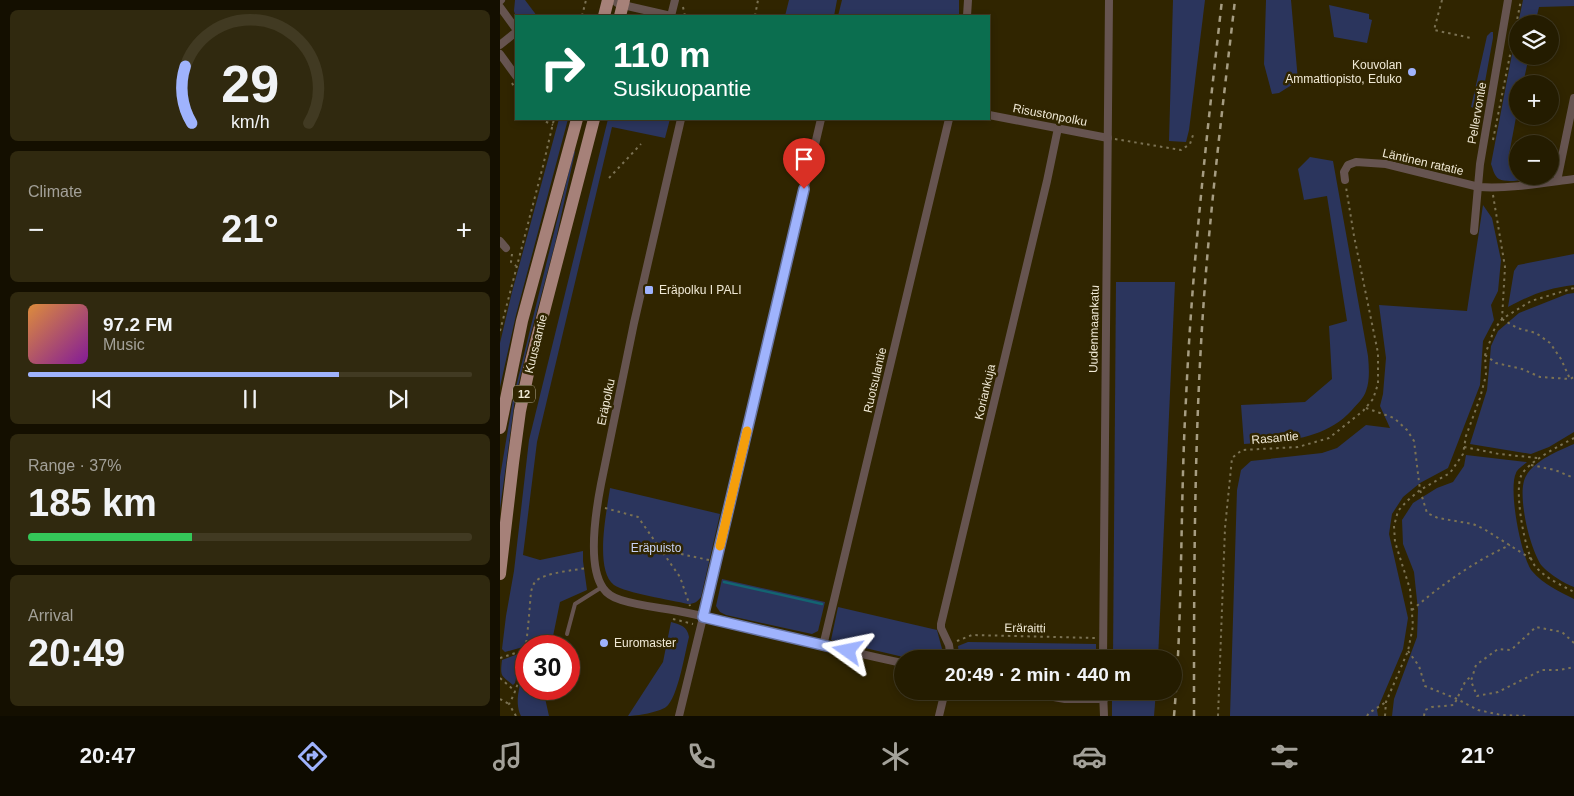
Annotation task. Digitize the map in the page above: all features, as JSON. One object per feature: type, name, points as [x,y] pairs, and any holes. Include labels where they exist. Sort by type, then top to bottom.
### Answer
[{"type":"main road","points":[[604,15],[608,0]]},
{"type":"main road","name":"Kuusaantie","points":[[500,428],[522,321],[577,120]]},
{"type":"main road","name":"Kuusaantie","points":[[500,574],[520,411],[529,369],[594,120]]},
{"type":"street","points":[[967,15],[968,0]]},
{"type":"street","name":"Uudenmaankatu","points":[[1104,650],[1109,0]]},
{"type":"street","name":"Pellervontie","points":[[1474,231],[1480,164],[1508,0]]},
{"type":"street","points":[[671,15],[675,1]]},
{"type":"street","points":[[620,5],[666,15]]},
{"type":"street","points":[[500,7],[515,29]]},
{"type":"street","points":[[500,45],[515,31]]},
{"type":"street","points":[[500,54],[515,75]]},
{"type":"street","points":[[1559,171],[1574,98]]},
{"type":"street","name":"Risustonpolku","points":[[990,115],[1108,138]]},
{"type":"street","name":"Eräpolku","points":[[602,587],[598,580],[594,548],[597,507],[634,323],[681,120]]},
{"type":"street","points":[[679,716],[821,120]]},
{"type":"street","name":"Ruotsulantie","points":[[823,646],[949,120]]},
{"type":"street","name":"Koriankuja","points":[[949,650],[941,624],[1047,182],[1058,128]]},
{"type":"street","name":"Läntinen ratatie","points":[[1345,180],[1344,172],[1348,165],[1366,161],[1386,164],[1479,187]]},
{"type":"street","points":[[1559,181],[1574,179]]},
{"type":"street","points":[[1479,187],[1492,188],[1520,185]]},
{"type":"street","points":[[500,241],[506,248]]},
{"type":"street","points":[[602,587],[611,596],[623,600],[894,661]]},
{"type":"street","points":[[939,716],[943,700]]},
{"type":"street","points":[[1104,700],[1104,716]]},
{"type":"lane","points":[[567,634],[575,604],[602,587]]},
{"type":"path","points":[[582,15],[586,0]]},
{"type":"path","points":[[755,15],[758,0]]},
{"type":"path","points":[[1442,0],[1434,30],[1471,38]]},
{"type":"path","points":[[1492,146],[1520,0]]},
{"type":"path","points":[[675,1],[684,15]]},
{"type":"path","points":[[543,120],[553,124]]},
{"type":"path","points":[[500,331],[554,120]]},
{"type":"path","points":[[1108,138],[1181,150],[1190,144],[1193,135]]},
{"type":"path","points":[[609,178],[641,144]]},
{"type":"path","name":"Rasantie","points":[[1218,716],[1225,528],[1232,458],[1242,450],[1298,447],[1329,438],[1366,408],[1373,399],[1378,384],[1378,353],[1354,236],[1345,180]]},
{"type":"path","points":[[1492,188],[1505,267],[1502,319]]},
{"type":"path","points":[[506,248],[512,253],[510,262],[516,266]]},
{"type":"path","points":[[1385,716],[1386,702],[1408,651],[1413,626],[1410,588],[1395,542],[1394,526],[1398,511],[1406,501],[1420,490],[1450,473],[1463,454],[1466,436],[1486,375],[1485,354],[1494,330],[1502,319],[1531,301],[1574,288]]},
{"type":"path","points":[[1502,319],[1517,328],[1536,333],[1550,342],[1561,358],[1570,379]]},
{"type":"path","points":[[1485,354],[1496,363],[1522,369],[1540,377],[1574,378]]},
{"type":"path","points":[[1366,408],[1394,418],[1407,430],[1414,441],[1420,490],[1427,512],[1438,518],[1473,524],[1484,529],[1532,560]]},
{"type":"path","points":[[1574,438],[1538,458],[1521,475],[1518,492],[1526,543],[1534,566],[1556,583],[1574,592]]},
{"type":"path","points":[[1464,447],[1499,454],[1538,458]]},
{"type":"path","points":[[1531,465],[1555,470],[1574,478]]},
{"type":"path","points":[[603,507],[638,517],[680,577],[691,607]]},
{"type":"path","points":[[1412,610],[1487,556],[1510,545]]},
{"type":"path","points":[[661,550],[716,561]]},
{"type":"path","points":[[527,635],[531,592],[537,580],[546,576],[590,568]]},
{"type":"path","points":[[1574,643],[1562,632],[1536,627],[1511,650],[1498,649],[1476,665],[1471,681],[1477,696],[1498,692],[1542,670],[1560,670],[1574,667]]},
{"type":"path","name":"Eräraitti","points":[[949,645],[972,636],[1104,638]]},
{"type":"path","points":[[1408,651],[1419,666],[1425,686],[1458,699],[1478,710],[1501,716],[1529,716]]},
{"type":"path","points":[[500,658],[515,653]]},
{"type":"path","points":[[1424,716],[1425,710],[1432,707],[1454,705],[1465,682],[1473,674]]},
{"type":"path","points":[[500,678],[515,691]]},
{"type":"path","points":[[509,704],[515,694]]},
{"type":"path","points":[[500,699],[509,704],[516,716]]},
{"type":"path","points":[[1368,716],[1386,702]]},
{"type":"green space","points":[[515,0],[525,0],[536,15],[515,15]]},
{"type":"green space","points":[[789,0],[837,0],[834,15],[785,15]]},
{"type":"green space","points":[[842,0],[959,0],[959,15],[838,15]]},
{"type":"green space","points":[[1173,0],[1205,0],[1186,142],[1169,141]]},
{"type":"green space","points":[[1266,0],[1291,0],[1298,81],[1279,93],[1272,94],[1264,64]]},
{"type":"green space","points":[[1523,0],[1574,0],[1574,6],[1539,7],[1537,15],[1520,15]]},
{"type":"green space","points":[[1329,5],[1369,14],[1369,19],[1372,20],[1367,43],[1334,37]]},
{"type":"green space","points":[[1493,32],[1493,38],[1476,131],[1473,130],[1476,109],[1471,107],[1487,36]]},
{"type":"green space","points":[[1510,65],[1527,65],[1525,75],[1509,75],[1509,125],[1515,125],[1513,135],[1509,135],[1509,181],[1497,178],[1491,164]]},
{"type":"green space","points":[[559,120],[568,120],[516,315],[500,387],[500,343]]},
{"type":"green space","points":[[608,120],[670,120],[665,138],[612,127],[537,442],[523,555],[540,560],[583,551],[587,590],[560,602],[553,635],[515,635],[515,649],[505,652],[502,649],[514,571],[529,440]]},
{"type":"green space","points":[[574,151],[555,244],[515,399],[500,509],[500,477],[513,399]]},
{"type":"green space","points":[[1310,157],[1333,161],[1368,356],[1369,374],[1367,387],[1364,396],[1352,410],[1329,428],[1302,438],[1244,444],[1241,405],[1305,402],[1332,379],[1329,326],[1347,321],[1327,196],[1304,200],[1298,169]]},
{"type":"green space","points":[[1483,205],[1492,218],[1501,260],[1498,291],[1491,305],[1494,320],[1483,341],[1480,385],[1448,468],[1420,483],[1403,497],[1392,514],[1389,534],[1408,618],[1403,649],[1377,710],[1378,716],[1230,716],[1237,490],[1241,470],[1251,461],[1322,453],[1337,448],[1366,425],[1390,428],[1380,406],[1386,358],[1379,305],[1467,311]]},
{"type":"green space","points":[[1574,254],[1574,285],[1540,293],[1508,307],[1514,271],[1518,265]]},
{"type":"green space","points":[[1116,282],[1175,282],[1158,650],[1113,650]]},
{"type":"green space","points":[[1574,293],[1574,432],[1549,447],[1531,454],[1470,444],[1487,390],[1491,346],[1498,331],[1519,313]]},
{"type":"green space","points":[[1574,444],[1574,587],[1548,572],[1537,558],[1526,521],[1523,484],[1526,476],[1535,465]]},
{"type":"green space","points":[[1466,455],[1527,462],[1519,469],[1514,481],[1517,523],[1524,552],[1536,576],[1574,599],[1574,716],[1392,716],[1394,699],[1417,637],[1418,610],[1414,572],[1403,544],[1402,520],[1413,503],[1437,488],[1453,482],[1464,466]]},
{"type":"green space","name":"Eräpuisto","points":[[610,488],[720,514],[701,597],[697,601],[688,604],[628,591],[614,585],[608,577],[603,554],[603,539]]},
{"type":"green space","points":[[722,579],[825,602],[818,631],[812,634],[726,615],[720,612],[716,606]]},
{"type":"green space","points":[[838,607],[937,630],[942,649],[894,650],[894,655],[831,640]]},
{"type":"green space","points":[[671,622],[685,628],[689,637],[674,694],[670,702],[663,709],[628,716],[663,662]]},
{"type":"green space","points":[[968,642],[1096,644],[1096,650],[958,650],[958,646]]},
{"type":"green space","points":[[515,655],[515,683],[513,685],[502,675],[502,660]]},
{"type":"green space","points":[[518,700],[545,700],[549,716],[521,716]]},
{"type":"green space","points":[[1112,700],[1155,700],[1154,716],[1112,716]]},
{"type":"waterway","points":[[724,582],[822,604]]},
{"type":"railway","points":[[1174,716],[1179,637],[1184,438],[1192,299],[1222,0]]},
{"type":"railway","points":[[1194,716],[1195,514],[1200,362],[1209,234],[1235,0]]},
{"type":"slow traffic","points":[[720,546],[747,431]]},
{"type":"place","name":"Kouvolan Ammattiopisto, Eduko","points":[[1412,72]]},
{"type":"place","name":"Eräpolku I PALI","points":[[649,290]]},
{"type":"place","name":"Euromaster","points":[[604,643]]},
{"type":"route","points":[[804,189],[703,617],[848,651]]}]
